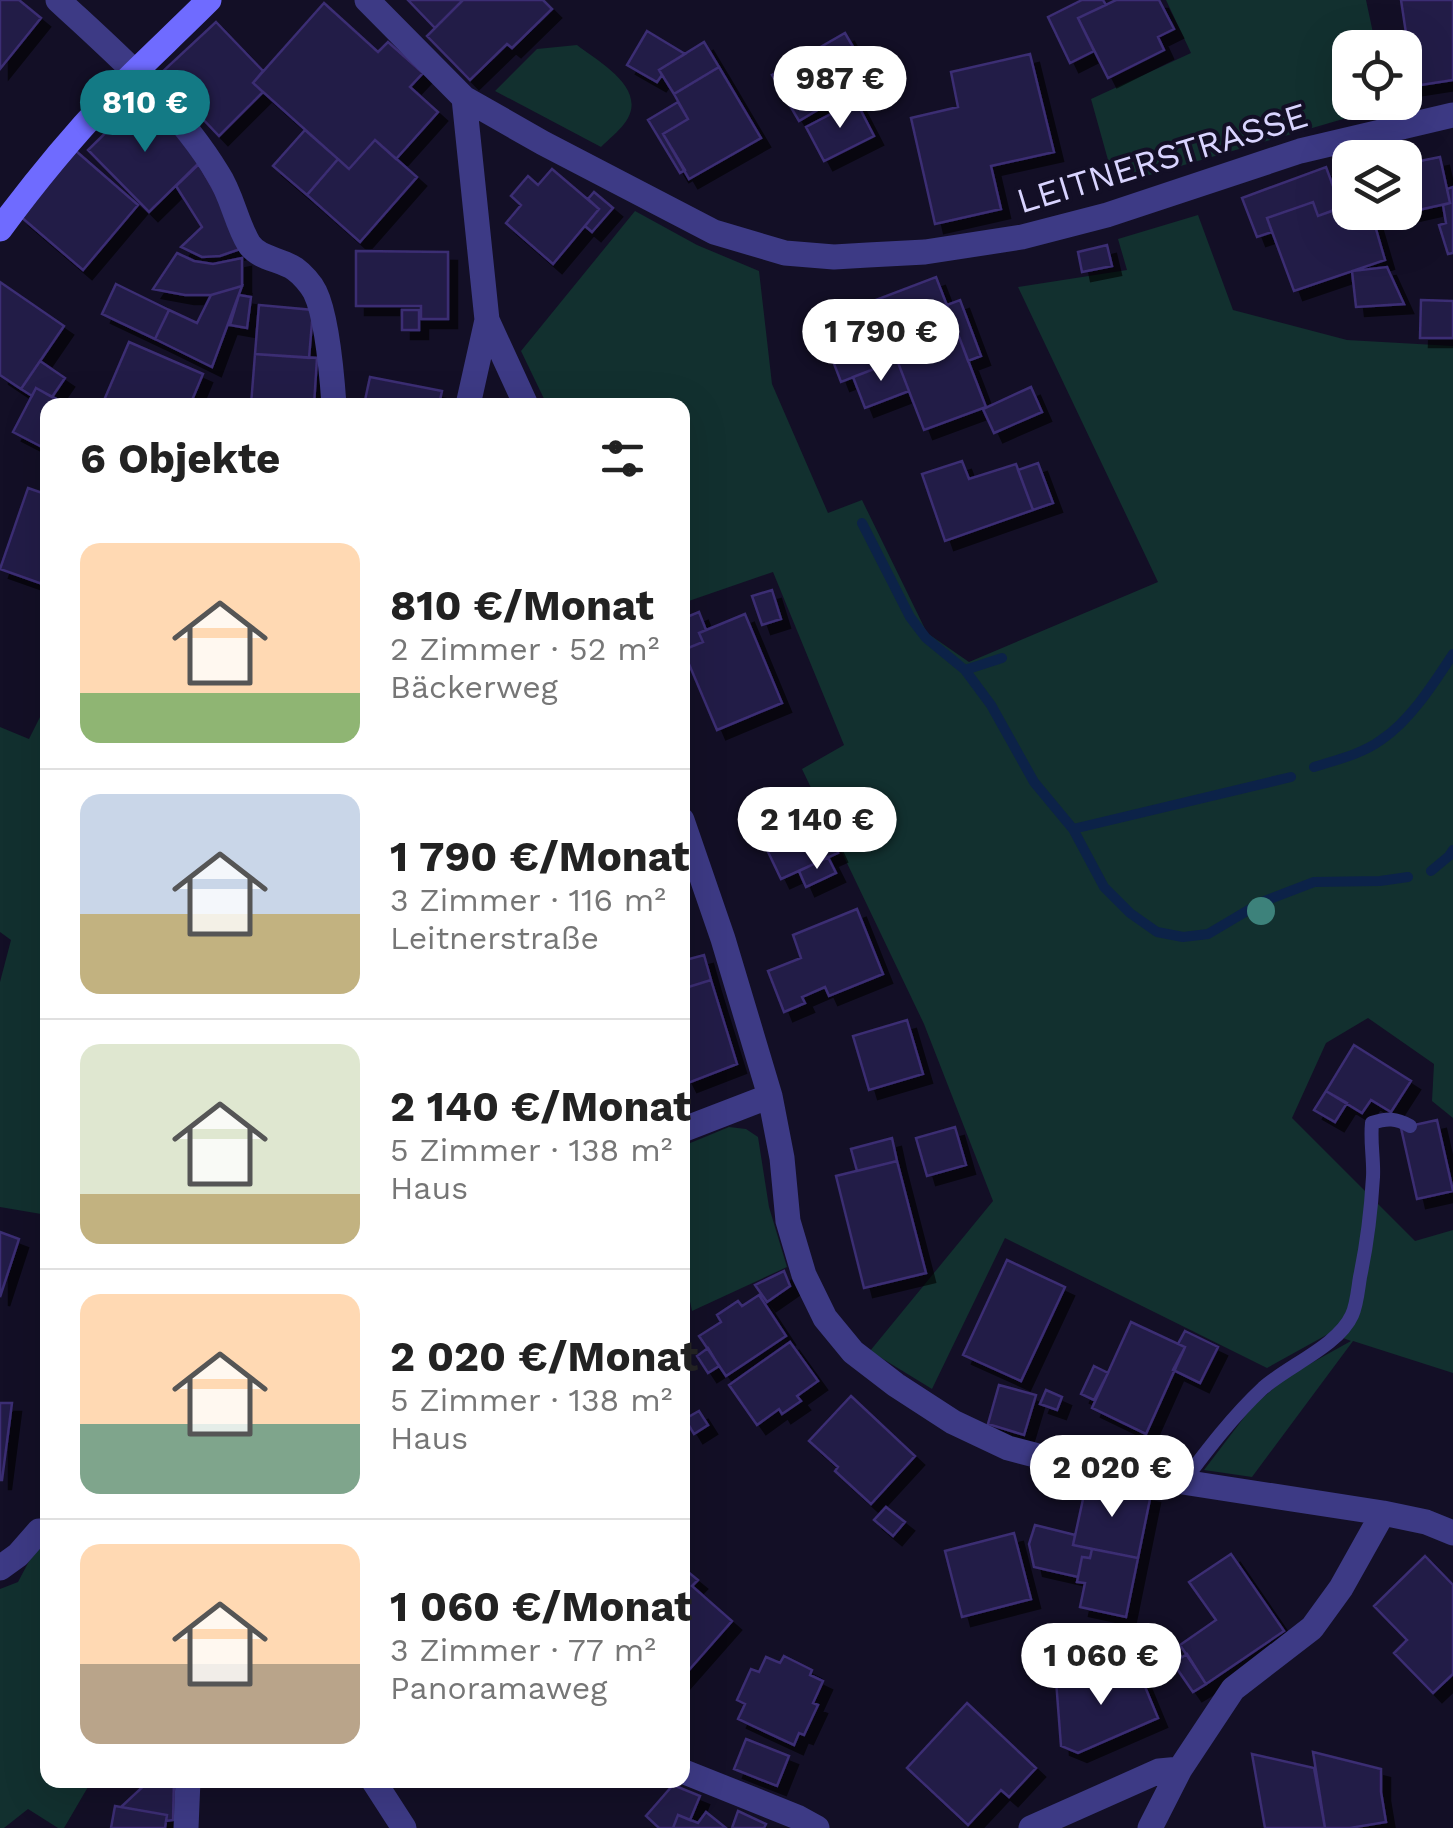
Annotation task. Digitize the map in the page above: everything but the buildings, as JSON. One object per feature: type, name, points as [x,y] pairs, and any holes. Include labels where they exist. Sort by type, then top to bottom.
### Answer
[{"type":"main road","points":[[0,229],[77,133],[209,0]]},
{"type":"street","points":[[58,0],[135,72],[187,130],[220,176],[256,253],[282,261],[299,272],[315,292],[324,324],[333,398]]},
{"type":"street","name":"LEITNERSTRASSE","points":[[367,0],[464,98],[714,232],[785,253],[834,257],[925,252],[1022,238],[1107,216],[1300,152],[1453,115]]},
{"type":"street","points":[[464,98],[487,320],[470,398]]},
{"type":"street","points":[[487,320],[523,398]]},
{"type":"street","points":[[690,844],[770,1096],[788,1220],[804,1275],[825,1318],[853,1352],[896,1386],[954,1422],[1008,1448],[1073,1465],[1383,1513],[1426,1522],[1453,1533]]},
{"type":"street","points":[[690,1127],[770,1096]]},
{"type":"street","points":[[1150,1828],[1180,1769],[1234,1689],[1312,1628],[1342,1588],[1383,1513]]},
{"type":"street","points":[[0,1568],[40,1531]]},
{"type":"street","points":[[1031,1828],[1158,1772],[1180,1769]]},
{"type":"street","points":[[690,1774],[816,1828]]},
{"type":"street","points":[[186,1828],[188,1788]]},
{"type":"street","points":[[378,1788],[404,1828]]},
{"type":"lane","points":[[1183,1482],[1223,1430],[1262,1389],[1325,1345],[1345,1326],[1353,1313],[1366,1244],[1373,1173],[1372,1124],[1384,1118],[1410,1126]]},
{"type":"green space","points":[[1166,0],[1366,0],[1372,30],[1332,30],[1332,120],[1340,120],[1115,185],[1091,99],[1191,53]]},
{"type":"green space","points":[[577,45],[619,78],[631,100],[631,112],[624,124],[601,147],[495,91],[537,49]]},
{"type":"green space","points":[[635,211],[697,245],[759,271],[772,384],[828,513],[862,500],[927,633],[969,662],[1158,582],[1018,287],[1127,270],[1118,239],[1198,215],[1233,310],[1347,340],[1453,346],[1453,1118],[1432,1101],[1434,1064],[1368,1018],[1326,1043],[1292,1118],[1415,1241],[1453,1230],[1453,1373],[1353,1341],[1252,1477],[1204,1470],[1252,1407],[1288,1376],[1351,1341],[1330,1333],[1267,1368],[1005,1238],[932,1389],[870,1351],[993,1201],[924,1024],[802,769],[844,745],[773,572],[690,601],[690,398],[544,398],[521,351]]},
{"type":"green space","points":[[40,717],[40,1214],[0,1207],[0,982],[11,940],[0,932],[0,727],[29,739]]},
{"type":"green space","points":[[729,1127],[746,1129],[758,1137],[769,1207],[787,1267],[692,1311],[690,1301],[690,1143]]},
{"type":"green space","points":[[40,1546],[40,1788],[87,1788],[64,1828],[28,1809],[0,1828],[0,1589],[18,1582]]},
{"type":"waterway","points":[[862,523],[910,617],[926,638],[965,670],[991,705],[1034,782],[1073,829],[1104,887],[1157,932],[1183,937],[1208,934],[1262,902],[1314,882],[1408,877]]},
{"type":"waterway","points":[[1314,767],[1366,749],[1392,732],[1421,701],[1453,654]]},
{"type":"waterway","points":[[965,670],[1002,658]]},
{"type":"waterway","points":[[1073,829],[1291,777]]},
{"type":"waterway","points":[[1431,871],[1453,850]]}]
